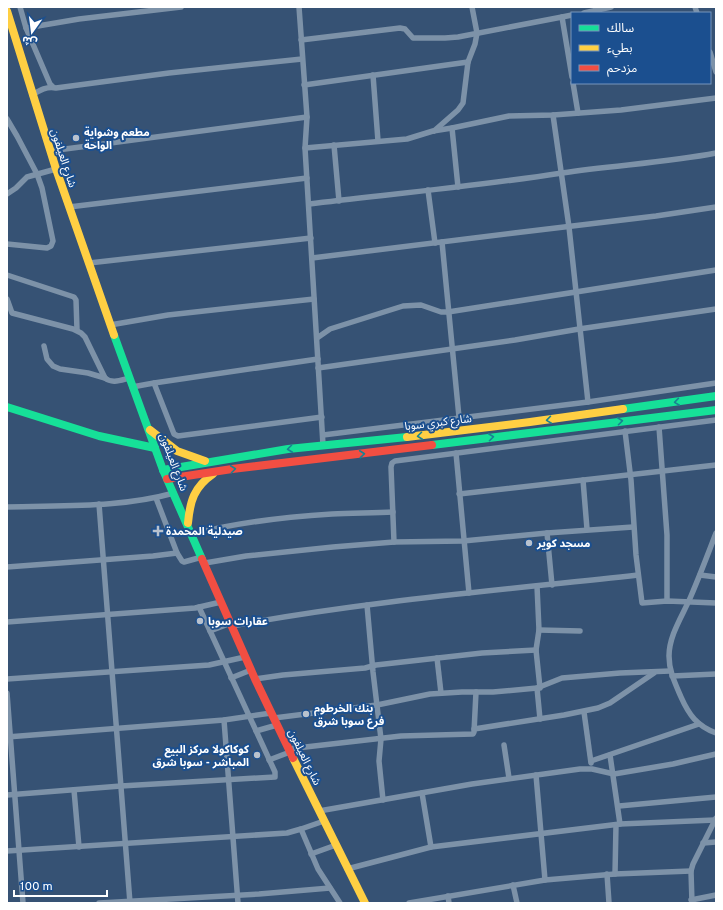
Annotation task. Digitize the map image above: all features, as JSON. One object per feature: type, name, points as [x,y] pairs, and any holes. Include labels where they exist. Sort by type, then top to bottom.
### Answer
[{"type":"main road","name":"شارع العيلفون","points":[[7,11],[56,169],[132,388],[149,429],[163,470],[204,560],[255,679],[318,811],[324,820],[365,903]]},
{"type":"main road","name":"شارع كبري سوبا","points":[[163,470],[264,452],[538,421],[716,396]]},
{"type":"main road","points":[[7,407],[92,434],[134,445],[155,448]]},
{"type":"main road","name":"شارع كبري سوبا","points":[[167,479],[232,469],[259,467],[716,410]]},
{"type":"main road","points":[[149,429],[177,451],[208,461]]},
{"type":"main road","points":[[379,440],[381,452]]},
{"type":"main road","points":[[188,525],[191,503],[197,488],[203,480],[216,472]]},
{"type":"street","points":[[20,7],[26,28],[50,84],[53,87]]},
{"type":"street","points":[[26,28],[136,10],[181,7]]},
{"type":"street","points":[[299,7],[307,118],[305,148],[324,445]]},
{"type":"street","points":[[434,131],[458,110],[463,103],[468,62],[475,44],[477,33],[472,7]]},
{"type":"street","points":[[588,12],[611,7]]},
{"type":"street","points":[[301,40],[400,28],[405,29],[413,38],[445,38],[571,15]]},
{"type":"street","points":[[562,17],[571,71]]},
{"type":"street","points":[[711,55],[716,72]]},
{"type":"street","points":[[32,95],[43,89],[53,87],[56,88],[169,73],[302,59]]},
{"type":"street","points":[[304,86],[468,62]]},
{"type":"street","points":[[373,75],[378,142]]},
{"type":"street","points":[[573,84],[578,113]]},
{"type":"street","points":[[305,148],[407,139],[434,131],[509,116],[554,115],[621,110],[716,98]]},
{"type":"street","points":[[554,115],[569,227],[588,402]]},
{"type":"street","points":[[50,151],[307,118]]},
{"type":"street","points":[[7,119],[18,136],[37,174],[42,188],[53,241],[51,246],[47,248],[7,244]]},
{"type":"street","points":[[452,128],[458,187]]},
{"type":"street","points":[[334,145],[339,200]]},
{"type":"street","points":[[309,204],[665,162],[716,153]]},
{"type":"street","points":[[7,194],[16,188],[27,177],[56,169]]},
{"type":"street","points":[[69,207],[307,178]]},
{"type":"street","points":[[428,190],[435,243]]},
{"type":"street","points":[[312,258],[569,227],[716,207]]},
{"type":"street","points":[[89,263],[311,238]]},
{"type":"street","points":[[442,242],[459,417]]},
{"type":"street","points":[[317,338],[330,329],[403,306],[421,305],[441,312],[448,312],[716,270]]},
{"type":"street","points":[[7,275],[74,297],[76,300],[77,330]]},
{"type":"street","points":[[7,299],[9,314],[77,330],[85,337],[105,378]]},
{"type":"street","points":[[110,325],[168,315],[314,299]]},
{"type":"street","points":[[318,368],[515,340],[716,308]]},
{"type":"street","points":[[44,346],[47,359],[53,366],[60,369],[88,373],[113,381],[129,378]]},
{"type":"street","points":[[132,388],[154,383],[318,359]]},
{"type":"street","points":[[154,383],[174,434],[178,436],[322,417]]},
{"type":"street","points":[[323,435],[588,402],[716,383]]},
{"type":"street","points":[[394,542],[391,467],[392,463],[396,461],[716,420]]},
{"type":"street","points":[[658,427],[667,535],[666,602]]},
{"type":"street","points":[[625,431],[630,474],[633,527],[642,602],[716,603]]},
{"type":"street","points":[[456,453],[468,593]]},
{"type":"street","points":[[459,494],[716,465]]},
{"type":"street","points":[[583,480],[587,529]]},
{"type":"street","points":[[7,508],[121,503],[156,498],[174,493]]},
{"type":"street","points":[[156,498],[177,553],[184,562],[394,542],[463,541],[587,529],[633,527]]},
{"type":"street","points":[[99,504],[130,902]]},
{"type":"street","points":[[192,534],[266,520],[333,514],[393,512]]},
{"type":"street","points":[[547,533],[552,584]]},
{"type":"street","points":[[716,533],[700,575],[681,617],[669,651],[671,674],[686,707],[699,724],[716,732]]},
{"type":"street","points":[[7,567],[103,561],[177,553]]},
{"type":"street","points":[[210,631],[232,625],[414,598],[638,575]]},
{"type":"street","points":[[700,575],[716,577]]},
{"type":"street","points":[[538,586],[539,630],[536,650],[540,719]]},
{"type":"street","points":[[7,622],[199,607],[221,602]]},
{"type":"street","points":[[367,605],[372,666],[381,739],[379,761],[383,800]]},
{"type":"street","points":[[7,795],[121,786],[274,778],[276,774],[199,607]]},
{"type":"street","points":[[539,630],[580,631]]},
{"type":"street","points":[[255,679],[282,675],[365,668],[482,653],[536,650]]},
{"type":"street","points":[[7,679],[111,670],[209,665],[245,657]]},
{"type":"street","points":[[437,658],[441,693]]},
{"type":"street","points":[[231,678],[251,670]]},
{"type":"street","points":[[474,729],[584,712],[598,708],[606,705],[655,672]]},
{"type":"street","points":[[9,737],[249,717],[274,719],[377,705],[418,696],[441,693],[493,692],[538,688],[554,680],[562,678],[620,673],[655,672],[671,674],[716,674]]},
{"type":"street","points":[[269,760],[289,750],[401,736],[472,734],[474,733],[476,692]]},
{"type":"street","points":[[7,693],[22,903]]},
{"type":"street","points":[[584,712],[592,769]]},
{"type":"street","points":[[256,731],[274,719]]},
{"type":"street","points":[[224,720],[238,903]]},
{"type":"street","points":[[591,761],[699,724]]},
{"type":"street","points":[[504,745],[509,778]]},
{"type":"street","points":[[610,754],[619,806],[615,874]]},
{"type":"street","points":[[318,811],[509,778],[592,769],[614,774],[673,764],[716,754]]},
{"type":"street","points":[[536,775],[545,880]]},
{"type":"street","points":[[74,790],[79,847]]},
{"type":"street","points":[[422,793],[431,847]]},
{"type":"street","points":[[619,806],[716,797]]},
{"type":"street","points":[[347,869],[431,847],[618,825],[716,819]]},
{"type":"street","points":[[716,819],[703,843],[691,871],[692,901],[716,895]]},
{"type":"street","points":[[7,851],[287,832],[301,829],[324,820]]},
{"type":"street","points":[[301,829],[320,873],[340,903]]},
{"type":"street","points":[[703,843],[716,842]]},
{"type":"street","points":[[311,854],[336,845]]},
{"type":"street","points":[[409,903],[545,880],[607,874],[691,871]]},
{"type":"street","points":[[607,874],[609,903]]},
{"type":"street","points":[[514,885],[518,903]]},
{"type":"street","points":[[99,903],[311,891],[330,888]]},
{"type":"street","points":[[448,896],[449,903]]},
{"type":"traffic: fast","points":[[114,335],[163,470],[202,559]]},
{"type":"traffic: fast","points":[[623,409],[716,396]]},
{"type":"traffic: fast","points":[[7,407],[99,436],[155,448]]},
{"type":"traffic: fast","points":[[432,445],[716,410]]},
{"type":"traffic: fast","points":[[163,470],[288,449],[407,437]]},
{"type":"traffic: slow","points":[[7,11],[56,169],[114,335]]},
{"type":"traffic: slow","points":[[407,437],[623,409]]},
{"type":"traffic: slow","points":[[150,430],[177,451],[205,461]]},
{"type":"traffic: slow","points":[[188,523],[190,508],[197,489],[213,474]]},
{"type":"traffic: slow","points":[[293,758],[365,903]]},
{"type":"traffic: jam","points":[[167,479],[232,469],[432,445]]},
{"type":"traffic: jam","points":[[202,559],[255,679],[293,758]]},
{"type":"place","name":"مطعم وشواية الواحة","points":[[76,138]]},
{"type":"place","name":"صيدلية المحمدة","points":[[158,531]]},
{"type":"place","name":"مسجد كوير","points":[[529,543]]},
{"type":"place","name":"عقارات سوبا","points":[[200,621]]},
{"type":"place","name":"بنك الخرطوم فرع سوبا شرق","points":[[306,714]]},
{"type":"place","name":"كوكاكولا مركز البيع المباشر - سوبا شرق","points":[[257,755]]}]
